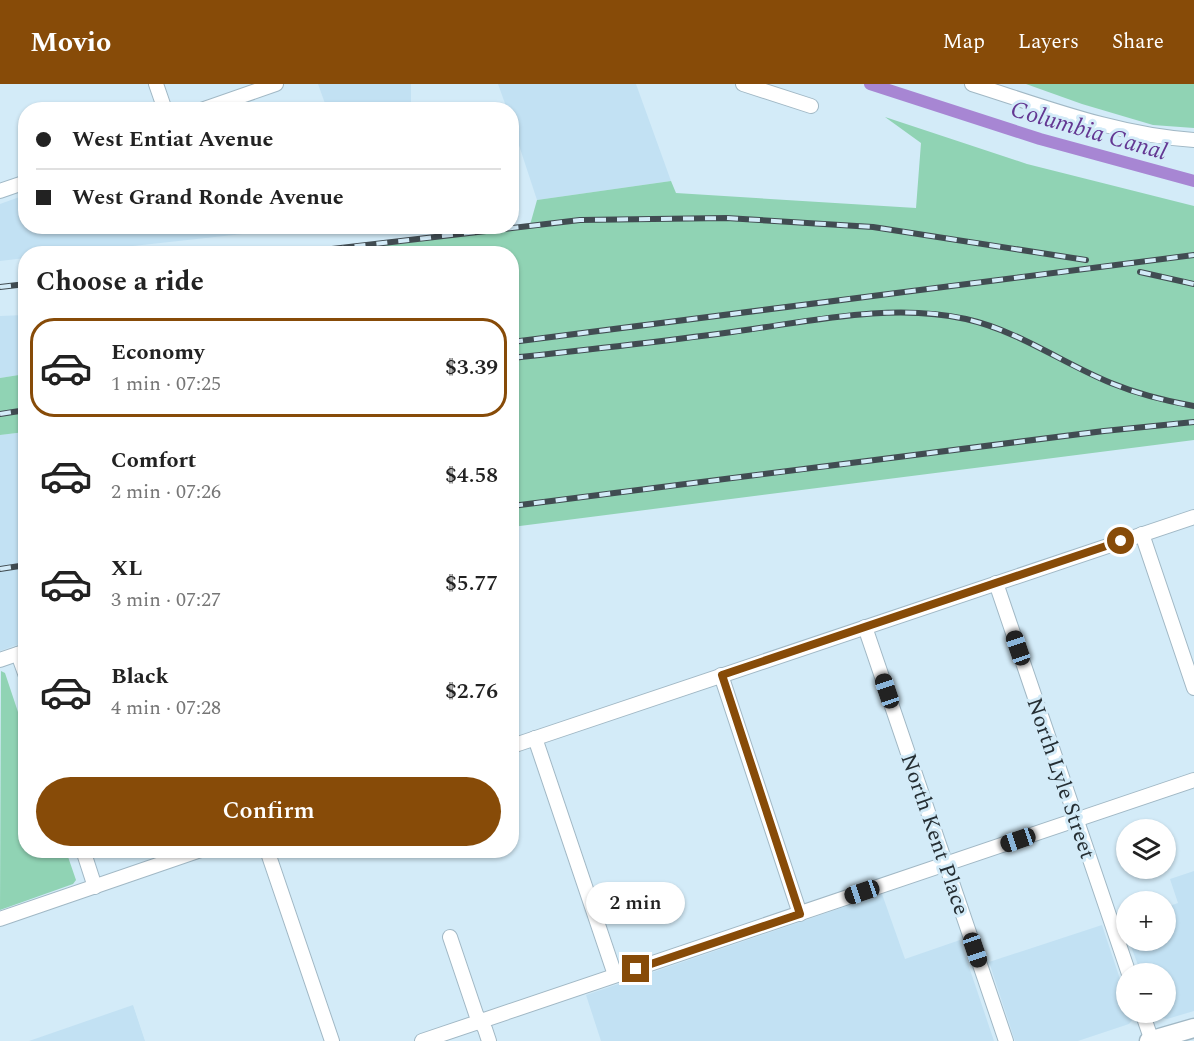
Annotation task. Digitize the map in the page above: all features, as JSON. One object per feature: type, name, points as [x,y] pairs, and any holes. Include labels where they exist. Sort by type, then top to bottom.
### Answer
[{"type":"main road","points":[[1151,1041],[1194,1028]]},
{"type":"street","points":[[156,84],[162,102]]},
{"type":"street","points":[[224,102],[276,84]]},
{"type":"street","points":[[743,84],[811,106]]},
{"type":"street","points":[[972,84],[1110,127],[1194,140]]},
{"type":"street","points":[[0,191],[18,185]]},
{"type":"street","points":[[519,744],[1194,517]]},
{"type":"street","points":[[1142,534],[1194,688]]},
{"type":"street","name":"North Lyle Street","points":[[996,583],[1125,963]]},
{"type":"street","name":"North Kent Place","points":[[865,627],[1006,1041]]},
{"type":"street","points":[[0,660],[18,653]]},
{"type":"street","points":[[722,675],[800,914]]},
{"type":"street","points":[[535,738],[615,975]]},
{"type":"street","points":[[422,1041],[1194,780]]},
{"type":"street","points":[[86,858],[95,887]]},
{"type":"street","points":[[0,919],[178,858]]},
{"type":"street","points":[[270,858],[332,1041]]},
{"type":"street","points":[[450,937],[476,1014],[489,1041]]},
{"type":"street","points":[[1145,1023],[1151,1041]]},
{"type":"shaded area","points":[[318,84],[411,84],[411,102],[324,102]]},
{"type":"shaded area","points":[[498,84],[636,84],[671,181],[537,200],[519,145],[519,102],[504,102]]},
{"type":"shaded area","points":[[18,198],[18,234],[243,234],[133,246],[18,246],[18,259],[0,261],[0,204]]},
{"type":"shaded area","points":[[18,315],[18,375],[0,378],[0,316]]},
{"type":"shaded area","points":[[18,433],[18,645],[0,651],[0,435]]},
{"type":"shaded area","points":[[1194,871],[1194,1011],[1176,1016],[1176,963],[1137,963],[1133,951],[1176,951],[1176,904],[1178,903],[1176,891],[1170,879],[1176,879],[1176,877]]},
{"type":"shaded area","points":[[882,894],[905,959],[960,940],[994,1041],[601,1041],[586,995]]},
{"type":"shaded area","points":[[1102,925],[1116,967],[1116,1023],[1130,1023],[1078,1041],[1015,1041],[989,962]]},
{"type":"shaded area","points":[[133,1005],[145,1041],[29,1041]]},
{"type":"green space","points":[[1026,84],[1194,84],[1194,128],[1153,125],[1082,104]]},
{"type":"green space","points":[[885,117],[1027,164],[1194,206],[1194,440],[519,526],[519,246],[365,246],[459,234],[519,234],[519,226],[530,225],[537,200],[671,181],[676,193],[916,208],[921,143]]},
{"type":"green space","points":[[18,375],[18,433],[0,435],[0,378]]},
{"type":"green space","points":[[1,671],[5,673],[18,712],[18,858],[68,858],[76,880],[73,884],[0,910]]},
{"type":"waterway","name":"Columbia Canal","points":[[870,84],[1040,139],[1194,181]]},
{"type":"railway","points":[[519,227],[580,220],[726,218],[873,227],[1086,260]]},
{"type":"railway","points":[[357,246],[460,234]]},
{"type":"railway","points":[[519,341],[1194,255]]},
{"type":"railway","points":[[1140,272],[1194,284]]},
{"type":"railway","points":[[0,287],[18,285]]},
{"type":"railway","points":[[519,357],[732,332],[849,315],[908,312],[937,314],[966,319],[1004,331],[1131,391],[1194,406]]},
{"type":"railway","points":[[0,414],[18,411]]},
{"type":"railway","points":[[519,505],[1104,431],[1194,422]]},
{"type":"railway","points":[[0,569],[18,566]]},
{"type":"route","points":[[636,969],[800,914],[722,675],[1121,541]]}]
